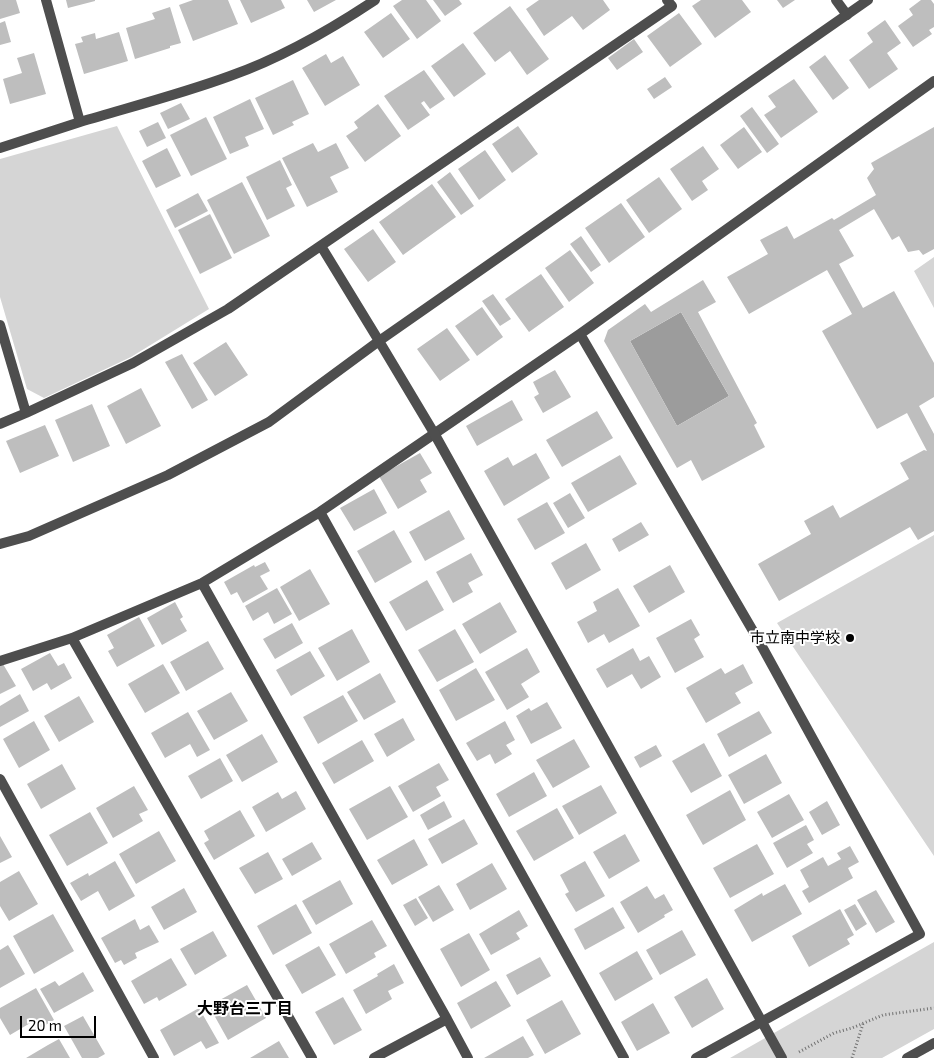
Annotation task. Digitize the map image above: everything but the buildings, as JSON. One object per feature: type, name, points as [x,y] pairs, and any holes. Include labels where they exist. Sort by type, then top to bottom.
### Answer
[{"type":"street","points":[[46,0],[80,122]]},
{"type":"street","points":[[0,148],[230,76],[283,54],[349,18],[375,0]]},
{"type":"street","points":[[836,0],[847,15]]},
{"type":"street","points":[[0,544],[29,536],[168,475],[270,422],[379,340],[868,0]]},
{"type":"street","points":[[0,424],[134,363],[228,309],[673,2]]},
{"type":"street","points":[[0,661],[72,638],[202,583],[320,512],[580,334],[934,81]]},
{"type":"street","points":[[321,246],[434,433],[782,1058]]},
{"type":"street","points":[[0,325],[26,413]]},
{"type":"street","points":[[580,334],[760,643],[920,934],[696,1058]]},
{"type":"street","points":[[320,512],[624,1058]]},
{"type":"street","points":[[202,583],[468,1058]]},
{"type":"street","points":[[72,638],[312,1058]]},
{"type":"street","points":[[0,779],[154,1058]]},
{"type":"street","points":[[374,1058],[447,1019]]},
{"type":"street","points":[[907,1058],[934,1043]]},
{"type":"path","points":[[796,1054],[834,1034],[864,1024],[883,1014],[934,1008]]},
{"type":"path","points":[[852,1058],[864,1024]]},
{"type":"shaded area","points":[[117,126],[209,309],[131,357],[44,398],[27,389],[0,297],[0,159]]},
{"type":"shaded area","points":[[934,257],[934,308],[914,271]]},
{"type":"shaded area","points":[[681,312],[729,396],[677,426],[630,341]]},
{"type":"shaded area","points":[[934,535],[934,856],[777,623]]},
{"type":"shaded area","points":[[934,942],[934,1029],[882,1058],[730,1058]]},
{"type":"place","name":"市立南中学校","points":[[850,638]]},
{"type":"district","name":"大野台三丁目","points":[[245,1009]]}]
